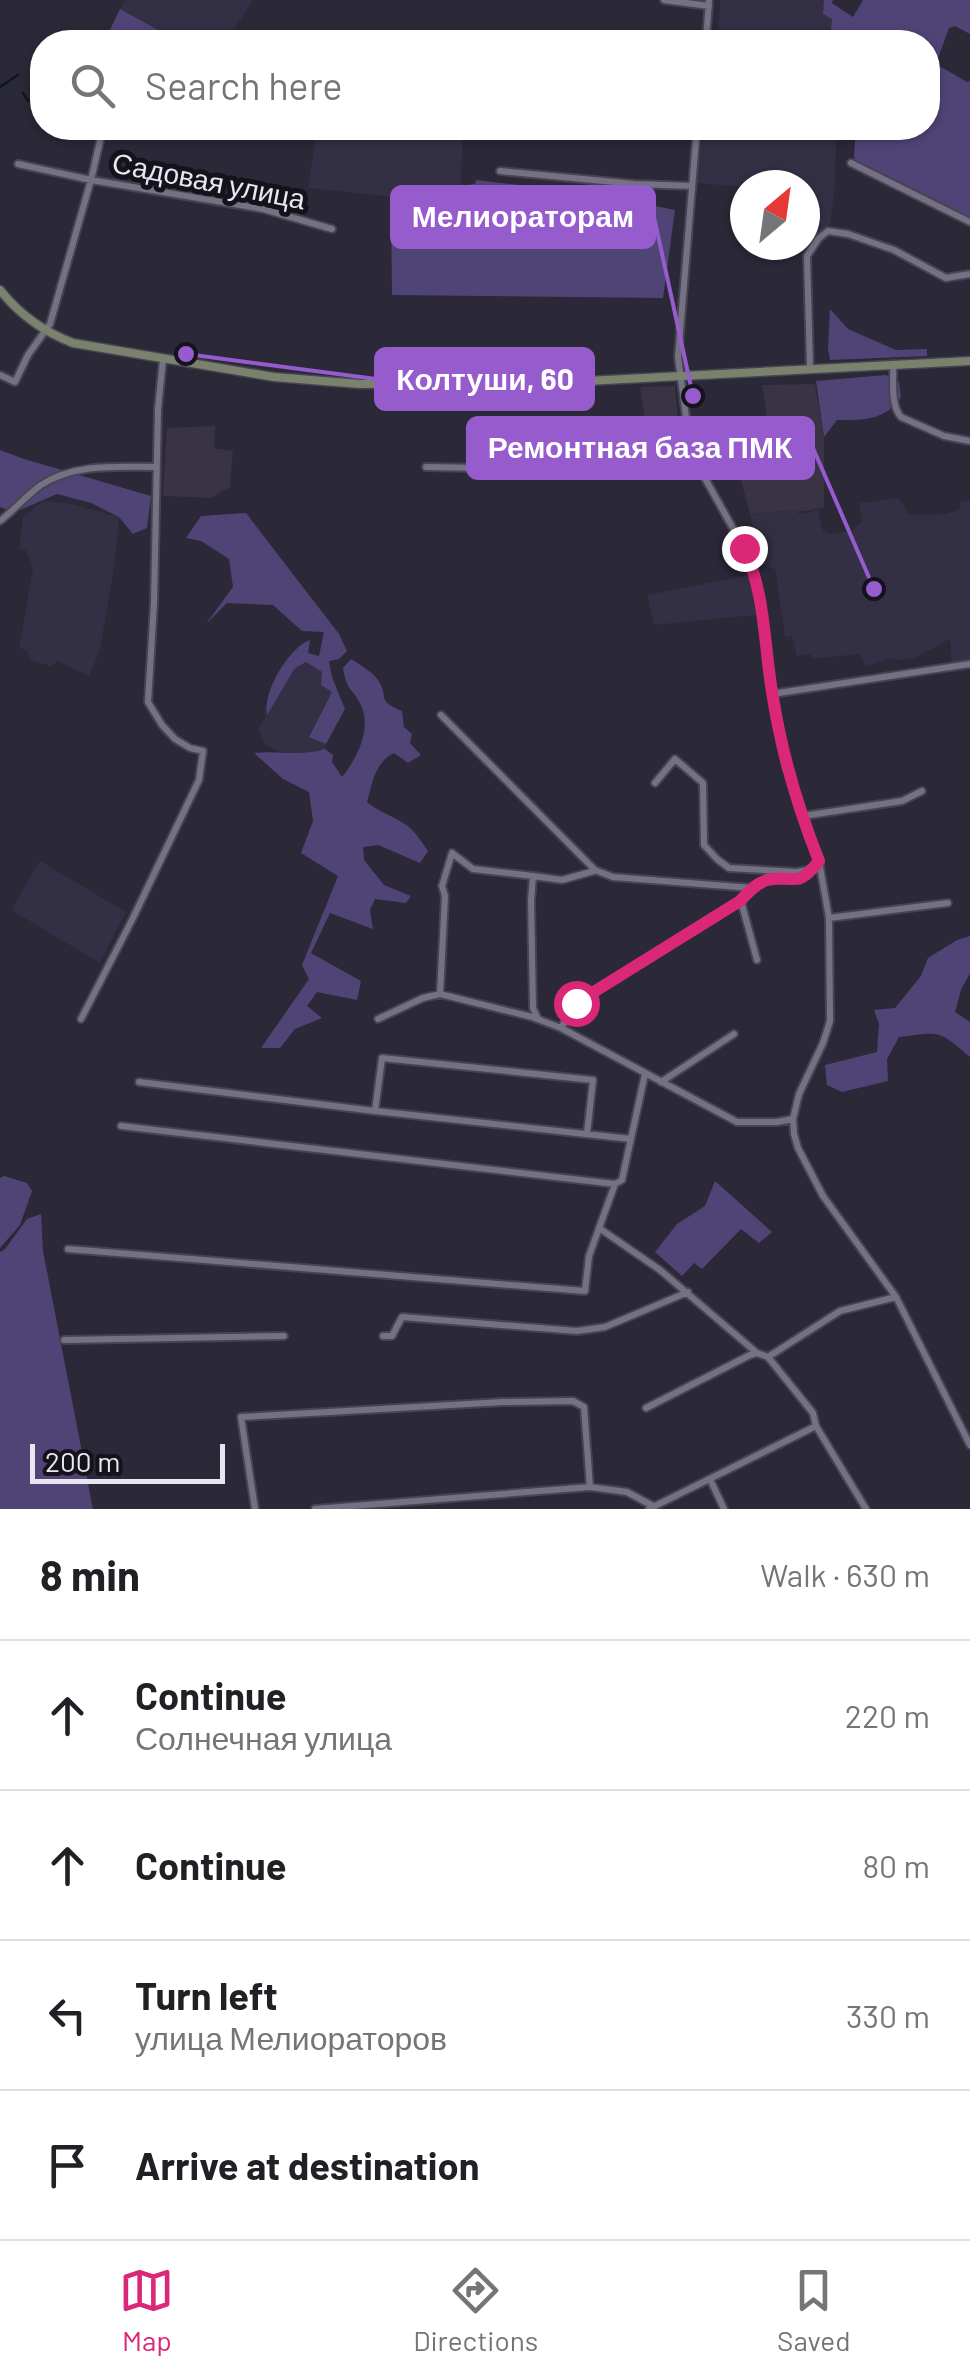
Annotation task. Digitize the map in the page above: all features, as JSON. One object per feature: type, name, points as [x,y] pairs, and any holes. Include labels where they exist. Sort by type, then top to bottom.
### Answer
[{"type":"main road","points":[[0,290],[12,305],[45,330],[72,343],[332,384],[501,384],[970,361]]},
{"type":"street","points":[[664,0],[709,3],[707,30]]},
{"type":"street","points":[[0,376],[15,382],[50,324],[99,140]]},
{"type":"street","points":[[696,140],[678,358],[692,450],[708,487],[751,562],[786,766],[819,861],[829,918],[830,1021],[799,1094],[793,1119],[798,1148],[815,1183],[896,1296],[970,1445]]},
{"type":"street","points":[[851,163],[970,222]]},
{"type":"street","name":"Садовая улица","points":[[18,164],[264,209],[332,229]]},
{"type":"street","points":[[500,171],[692,186]]},
{"type":"street","points":[[810,368],[807,256],[818,238],[828,231],[894,250],[946,278],[970,274]]},
{"type":"street","points":[[80,1019],[134,918],[198,780],[203,752],[174,739],[148,702],[163,359]]},
{"type":"street","points":[[893,364],[895,404],[902,417],[944,436],[970,441]]},
{"type":"street","points":[[426,467],[540,469],[692,450]]},
{"type":"street","points":[[1,521],[39,487],[70,472],[156,467]]},
{"type":"street","points":[[772,694],[970,664]]},
{"type":"street","points":[[441,715],[595,870],[613,877],[752,888]]},
{"type":"street","points":[[656,782],[676,759],[703,783],[704,845],[729,868],[797,872],[812,869]]},
{"type":"street","points":[[803,816],[902,802],[922,791]]},
{"type":"street","points":[[440,994],[445,896],[442,886],[452,853],[473,869],[562,880],[595,870]]},
{"type":"street","points":[[561,1028],[576,1003],[740,901],[752,888],[766,880],[799,880],[819,861]]},
{"type":"street","points":[[534,876],[533,1008],[538,1019]]},
{"type":"street","points":[[740,901],[756,960]]},
{"type":"street","points":[[829,918],[948,903]]},
{"type":"street","points":[[378,1019],[440,994],[561,1028],[736,1122],[793,1119]]},
{"type":"street","points":[[662,1082],[734,1034]]},
{"type":"street","points":[[375,1111],[382,1058],[593,1080],[588,1134]]},
{"type":"street","points":[[121,1126],[615,1184],[622,1180],[646,1074]]},
{"type":"street","points":[[138,1082],[630,1139]]},
{"type":"street","points":[[68,1250],[585,1291],[589,1256],[615,1184]]},
{"type":"street","points":[[599,1228],[660,1270],[757,1353],[768,1357],[813,1413],[816,1426],[866,1509]]},
{"type":"street","points":[[383,1336],[392,1336],[402,1317],[578,1331],[605,1327],[688,1292]]},
{"type":"street","points":[[768,1357],[840,1310],[896,1296]]},
{"type":"street","points":[[64,1340],[284,1336]]},
{"type":"street","points":[[646,1408],[757,1353]]},
{"type":"street","points":[[256,1509],[241,1417],[573,1401],[584,1407],[590,1487]]},
{"type":"street","points":[[315,1509],[590,1487],[627,1492],[651,1508],[816,1426]]},
{"type":"street","points":[[710,1480],[724,1509]]},
{"type":"shaded area","points":[[125,0],[253,0],[234,30],[158,30],[120,9]]},
{"type":"shaded area","points":[[720,0],[825,0],[840,30],[719,30]]},
{"type":"shaded area","points":[[824,0],[833,0],[853,17],[863,0],[970,0],[970,34],[955,26],[949,28],[940,53],[940,30],[831,30],[832,19],[823,14]]},
{"type":"shaded area","points":[[120,9],[158,30],[110,30]]},
{"type":"shaded area","points":[[940,66],[970,81],[970,219],[856,163],[855,140],[940,140]]},
{"type":"shaded area","points":[[315,140],[463,140],[460,204],[308,188]]},
{"type":"shaded area","points":[[702,140],[837,140],[830,224],[820,234],[820,170],[730,170],[730,186],[696,183]]},
{"type":"shaded area","points":[[476,180],[597,194],[675,210],[663,298],[392,295],[391,206],[394,203],[458,209],[467,185],[475,184]]},
{"type":"shaded area","points":[[830,309],[848,329],[896,350],[927,349],[927,356],[830,360]]},
{"type":"shaded area","points":[[886,375],[899,382],[901,397],[895,405],[873,418],[837,420],[824,437],[816,381]]},
{"type":"shaded area","points":[[815,384],[824,437],[824,508],[750,514],[739,473],[773,454],[762,385]]},
{"type":"shaded area","points":[[675,386],[679,437],[648,440],[640,387]]},
{"type":"shaded area","points":[[215,426],[214,448],[233,451],[230,487],[211,498],[163,496],[167,428]]},
{"type":"shaded area","points":[[0,450],[151,496],[147,528],[133,534],[119,517],[91,503],[57,494],[15,512],[0,507]]},
{"type":"shaded area","points":[[899,498],[909,515],[946,514],[960,509],[961,501],[970,501],[970,663],[952,667],[950,639],[915,658],[889,659],[867,666],[859,654],[812,659],[810,654],[797,656],[792,636],[785,637],[775,569],[762,564],[750,514],[818,510],[823,531],[833,534],[852,531],[862,521],[859,503]]},
{"type":"shaded area","points":[[43,501],[68,503],[119,517],[100,650],[89,676],[57,661],[51,666],[29,660],[27,651],[19,648],[33,568],[26,550],[19,549],[23,517]]},
{"type":"shaded area","points":[[246,513],[339,634],[347,651],[339,659],[329,661],[345,709],[326,744],[309,737],[332,692],[321,685],[322,672],[306,662],[295,668],[267,715],[273,683],[286,661],[310,640],[308,653],[319,656],[324,632],[302,631],[273,605],[227,603],[206,624],[233,587],[229,559],[201,541],[186,538],[201,516]]},
{"type":"shaded area","points":[[749,575],[756,615],[654,625],[647,595]]},
{"type":"shaded area","points":[[351,659],[376,677],[386,701],[402,711],[404,727],[412,734],[410,743],[421,755],[408,763],[394,753],[382,762],[367,802],[409,827],[428,851],[420,863],[378,845],[363,847],[364,860],[384,885],[411,896],[406,903],[375,899],[370,910],[373,929],[330,913],[311,953],[361,981],[357,1000],[317,992],[307,1006],[322,1018],[295,1029],[280,1048],[261,1048],[309,979],[302,965],[338,876],[301,853],[313,821],[309,792],[283,779],[254,753],[325,749],[333,755],[332,762],[342,777],[358,752],[365,722],[343,668]]},
{"type":"shaded area","points":[[306,662],[322,672],[332,692],[309,737],[326,744],[325,749],[307,754],[275,750],[266,745],[258,729],[295,668]]},
{"type":"shaded area","points":[[40,861],[126,912],[100,963],[11,910]]},
{"type":"shaded area","points":[[970,936],[970,973],[955,1012],[970,1022],[970,1057],[938,1035],[899,1037],[887,1059],[888,1081],[842,1092],[827,1085],[825,1065],[877,1052],[879,1024],[874,1010],[895,1008],[921,976],[928,958]]},
{"type":"shaded area","points":[[0,1178],[27,1183],[32,1191],[20,1225],[0,1248]]},
{"type":"shaded area","points":[[715,1181],[772,1232],[759,1243],[741,1229],[702,1269],[694,1263],[682,1276],[655,1252],[677,1224],[705,1206]]},
{"type":"shaded area","points":[[41,1214],[43,1251],[93,1509],[0,1509],[0,1252],[27,1219]]},
{"type":"waterway","points":[[0,87],[18,75]]},
{"type":"waterway","points":[[23,93],[30,100]]},
{"type":"place","name":"Колтуши, 60","points":[[186,354]]},
{"type":"place","name":"Мелиораторам","points":[[693,396]]},
{"type":"place","name":"Ремонтная база ПМК","points":[[874,589]]},
{"type":"route","points":[[576,1003],[740,901],[752,888],[766,880],[799,880],[819,861],[786,766],[760,600],[744,548]]}]
